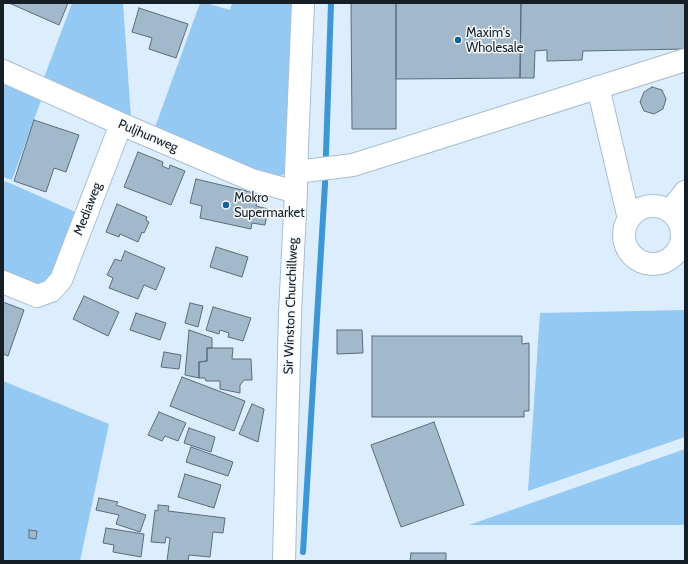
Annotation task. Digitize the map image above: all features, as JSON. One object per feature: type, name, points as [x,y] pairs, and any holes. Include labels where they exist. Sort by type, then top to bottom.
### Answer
[{"type":"street","name":"Sir Winston Churchillweg","points":[[284,561],[290,314],[303,178],[303,3]]},
{"type":"street","points":[[303,178],[347,166],[685,60]]},
{"type":"street","name":"Puljhunweg","points":[[3,72],[252,180],[303,178]]},
{"type":"street","points":[[598,87],[629,219]]},
{"type":"street","name":"Mediaweg","points":[[3,282],[37,296],[51,291],[61,280],[121,124]]},
{"type":"street","points":[[670,211],[685,192]]},
{"type":"street","points":[[652,206],[661,207],[670,211],[681,225],[683,234],[682,243],[678,252],[663,263],[654,265],[645,264],[637,260],[630,254],[625,246],[625,228],[629,219],[635,212],[652,206]]},
{"type":"shaded area","points":[[72,3],[123,3],[131,118],[42,83]]},
{"type":"shaded area","points":[[200,3],[206,3],[230,10],[232,3],[292,3],[285,169],[284,174],[280,176],[263,174],[154,130]]},
{"type":"shaded area","points":[[3,82],[42,98],[12,180],[3,177]]},
{"type":"shaded area","points":[[5,181],[80,214],[57,275],[40,287],[3,278],[3,186]]},
{"type":"shaded area","points":[[685,310],[685,437],[528,491],[540,313]]},
{"type":"shaded area","points":[[3,381],[109,424],[80,561],[3,561]]},
{"type":"shaded area","points":[[685,449],[685,525],[469,525]]},
{"type":"building","points":[[9,3],[68,3],[59,25]]},
{"type":"building","points":[[351,3],[396,3],[396,129],[352,129]]},
{"type":"building","name":"Maxim's Wholesale","points":[[396,3],[521,3],[520,78],[396,79]]},
{"type":"building","points":[[521,3],[685,3],[685,49],[583,51],[582,60],[547,61],[547,50],[535,51],[534,78],[520,78]]},
{"type":"building","points":[[139,8],[188,24],[176,58],[149,49],[152,38],[132,32]]},
{"type":"building","points":[[652,87],[662,90],[666,99],[663,109],[654,114],[644,111],[640,102],[644,92]]},
{"type":"building","points":[[34,120],[79,135],[66,172],[54,168],[46,192],[14,181]]},
{"type":"building","points":[[138,152],[163,162],[162,166],[169,169],[170,165],[185,171],[171,205],[124,187]]},
{"type":"building","name":"Mokro Supermarket","points":[[196,179],[259,194],[256,206],[268,209],[265,225],[252,223],[251,229],[200,218],[202,206],[190,203]]},
{"type":"building","points":[[117,204],[147,217],[146,220],[149,222],[144,233],[142,232],[138,242],[120,234],[119,237],[106,232]]},
{"type":"building","points":[[216,247],[248,257],[242,277],[210,267]]},
{"type":"building","points":[[125,251],[165,268],[156,290],[144,285],[138,299],[109,288],[113,278],[107,275],[115,259],[121,261]]},
{"type":"building","points":[[84,296],[119,312],[108,336],[73,319]]},
{"type":"building","points":[[3,302],[24,310],[8,356],[3,354]]},
{"type":"building","points":[[190,303],[203,306],[198,327],[185,323]]},
{"type":"building","points":[[213,307],[251,318],[243,341],[228,337],[229,333],[220,330],[219,334],[206,330]]},
{"type":"building","points":[[136,313],[166,323],[160,340],[130,330]]},
{"type":"building","points":[[189,330],[212,338],[212,348],[207,348],[207,361],[199,362],[199,378],[185,375]]},
{"type":"building","points":[[337,330],[362,330],[363,353],[337,354]]},
{"type":"building","points":[[372,336],[522,336],[522,344],[529,343],[529,411],[524,411],[524,417],[372,417]]},
{"type":"building","points":[[207,348],[233,348],[232,359],[251,359],[252,380],[244,380],[240,385],[240,393],[220,389],[220,381],[206,381],[205,378],[199,378],[199,362],[207,361]]},
{"type":"building","points":[[164,352],[181,355],[179,369],[161,367]]},
{"type":"building","points":[[182,377],[245,401],[234,431],[170,406]]},
{"type":"building","points":[[252,404],[264,409],[258,442],[239,434]]},
{"type":"building","points":[[159,412],[186,423],[178,441],[165,436],[162,441],[148,435]]},
{"type":"building","points":[[434,422],[464,505],[401,527],[371,445]]},
{"type":"building","points":[[189,428],[215,437],[211,452],[184,443]]},
{"type":"building","points":[[191,447],[233,462],[228,476],[186,462]]},
{"type":"building","points":[[185,474],[221,485],[214,508],[178,497]]},
{"type":"building","points":[[99,498],[118,502],[116,505],[146,515],[140,532],[116,524],[119,515],[96,510]]},
{"type":"building","points":[[158,505],[169,506],[168,511],[225,518],[223,533],[213,532],[210,557],[189,555],[188,561],[167,561],[170,538],[166,537],[165,543],[151,542],[155,510],[158,511]]},
{"type":"building","points":[[106,528],[144,534],[141,557],[113,552],[114,545],[103,543]]},
{"type":"building","points":[[29,530],[37,531],[36,539],[29,538]]},
{"type":"building","points":[[411,553],[446,553],[446,561],[410,561]]},
{"type":"waterway","points":[[303,552],[325,184],[331,3]]},
{"type":"place","name":"Maxim's Wholesale","points":[[458,40]]},
{"type":"place","name":"Mokro Supermarket","points":[[226,205]]}]
